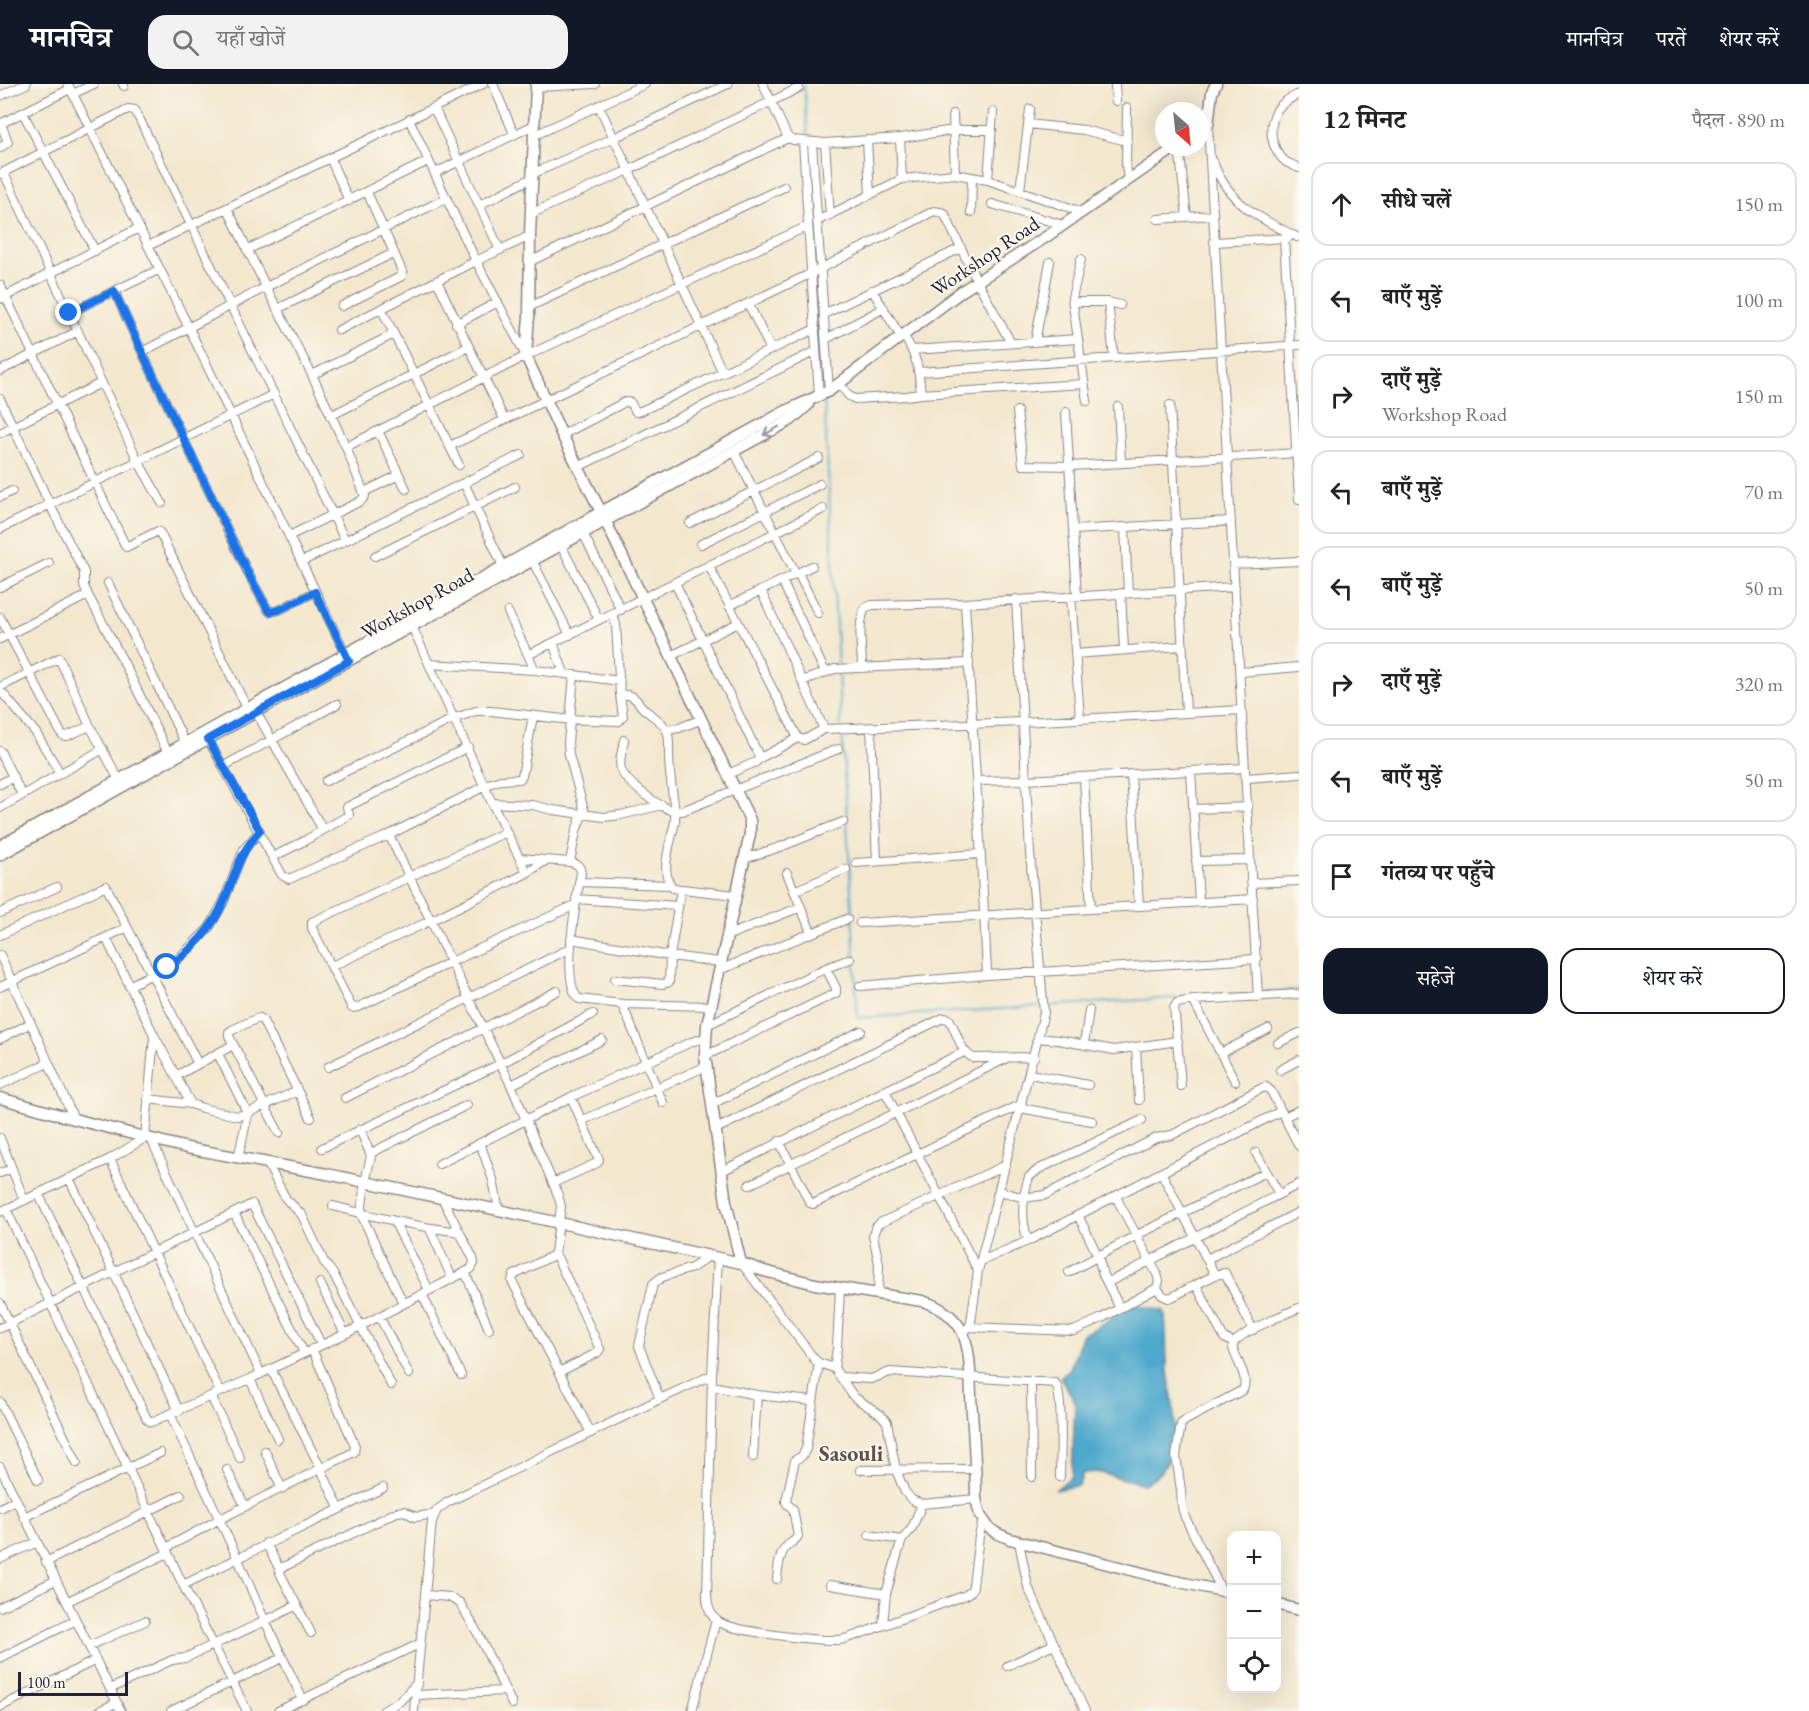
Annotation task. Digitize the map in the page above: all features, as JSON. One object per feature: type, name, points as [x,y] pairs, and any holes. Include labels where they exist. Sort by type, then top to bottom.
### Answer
[{"type":"main road","points":[[1209,106],[1216,84]]},
{"type":"main road","points":[[536,85],[526,356],[562,435],[750,820],[751,827],[705,1038],[706,1061],[726,1202],[741,1263]]},
{"type":"main road","name":"Workshop Road","points":[[0,846],[410,622],[503,566],[734,451],[791,420],[977,280],[1164,156]]},
{"type":"main road","name":"Workshop Road","points":[[410,622],[583,533],[603,516],[786,411],[823,394]]},
{"type":"main road","name":"Workshop Road","points":[[0,855],[208,739],[251,710]]},
{"type":"main road","points":[[0,1098],[187,1148],[560,1223],[741,1263],[764,1271],[840,1289],[932,1304],[952,1317],[966,1330],[971,1378],[976,1499],[982,1520],[996,1533],[1019,1542],[1227,1592]]},
{"type":"main road","points":[[1281,1605],[1299,1610]]},
{"type":"street","points":[[0,96],[9,88],[26,84]]},
{"type":"street","points":[[0,148],[8,142],[0,124],[70,89],[94,84]]},
{"type":"street","points":[[148,246],[483,84]]},
{"type":"street","points":[[493,84],[514,134]]},
{"type":"street","points":[[536,85],[595,84]]},
{"type":"street","points":[[435,173],[514,134],[534,130],[599,106],[642,84]]},
{"type":"street","points":[[479,205],[532,176],[728,84]]},
{"type":"street","points":[[764,84],[788,138]]},
{"type":"street","points":[[1115,84],[1116,101]]},
{"type":"street","points":[[530,214],[629,170],[799,88]]},
{"type":"street","points":[[70,89],[189,328],[347,657]]},
{"type":"street","points":[[1299,94],[1287,100],[1277,110],[1272,123],[1272,138],[1277,151],[1286,162],[1299,168]]},
{"type":"street","points":[[599,106],[723,373]]},
{"type":"street","points":[[434,108],[500,250]]},
{"type":"street","points":[[1127,108],[1128,180]]},
{"type":"street","points":[[1020,190],[1030,109]]},
{"type":"street","points":[[162,503],[138,461],[52,273],[2,174],[128,110],[135,110],[345,540]]},
{"type":"street","points":[[988,180],[993,112]]},
{"type":"street","points":[[24,113],[95,252]]},
{"type":"street","points":[[953,114],[955,174]]},
{"type":"street","points":[[409,119],[476,261],[526,356]]},
{"type":"street","points":[[1028,124],[1084,129],[1127,141]]},
{"type":"street","points":[[529,262],[788,138],[825,143],[900,138],[954,130],[992,130]]},
{"type":"street","points":[[900,138],[902,179]]},
{"type":"street","points":[[867,140],[870,195]]},
{"type":"street","points":[[808,142],[817,221],[816,351],[823,394]]},
{"type":"street","points":[[808,142],[808,226],[824,314],[826,339],[823,394]]},
{"type":"street","points":[[825,143],[830,215]]},
{"type":"street","points":[[1209,152],[1258,995]]},
{"type":"street","points":[[1209,152],[1218,175],[1231,195],[1267,222],[1298,237]]},
{"type":"street","points":[[1178,156],[1187,217]]},
{"type":"street","points":[[330,158],[349,201]]},
{"type":"street","points":[[247,250],[428,161]]},
{"type":"street","points":[[817,221],[902,179],[955,174],[988,180],[1082,212]]},
{"type":"street","points":[[971,212],[972,177]]},
{"type":"street","points":[[529,307],[784,187]]},
{"type":"street","points":[[342,306],[402,276],[402,271],[367,192]]},
{"type":"street","points":[[142,352],[266,287],[447,198]]},
{"type":"street","points":[[992,204],[1063,225]]},
{"type":"street","points":[[227,208],[312,375],[346,447],[364,492],[364,498],[288,536]]},
{"type":"street","points":[[450,446],[816,271],[934,211],[944,213],[1011,343]]},
{"type":"street","points":[[1158,219],[1213,215]]},
{"type":"street","points":[[346,447],[526,356],[808,226]]},
{"type":"street","points":[[3,297],[139,228]]},
{"type":"street","points":[[339,330],[530,236]]},
{"type":"street","points":[[1215,242],[1298,237]]},
{"type":"street","points":[[1284,238],[1295,346],[1299,499]]},
{"type":"street","points":[[824,314],[961,248]]},
{"type":"street","points":[[277,309],[394,253]]},
{"type":"street","points":[[1081,259],[1073,302],[1087,401]]},
{"type":"street","points":[[1035,342],[1050,262]]},
{"type":"street","points":[[69,313],[160,269]]},
{"type":"street","points":[[437,281],[504,419]]},
{"type":"street","points":[[0,285],[3,297],[34,354],[126,547],[153,533],[158,531],[160,533],[251,710],[272,740],[323,830]]},
{"type":"street","points":[[872,290],[913,350],[919,372],[921,394]]},
{"type":"street","points":[[114,291],[250,577],[270,612],[279,610],[315,592]]},
{"type":"street","points":[[456,324],[498,302]]},
{"type":"street","points":[[1073,302],[1108,302],[1120,305]]},
{"type":"street","points":[[1108,302],[1114,358]]},
{"type":"street","points":[[748,303],[771,350]]},
{"type":"street","points":[[826,339],[884,308]]},
{"type":"street","points":[[382,310],[459,465]]},
{"type":"street","points":[[562,435],[625,402],[630,402],[636,412],[641,411],[815,329]]},
{"type":"street","points":[[0,371],[78,331]]},
{"type":"street","points":[[312,375],[394,334]]},
{"type":"street","points":[[913,350],[1078,339]]},
{"type":"street","points":[[919,372],[1295,346]]},
{"type":"street","points":[[330,416],[468,347]]},
{"type":"street","points":[[578,466],[816,351]]},
{"type":"street","points":[[0,433],[101,383]]},
{"type":"street","points":[[839,383],[849,396],[855,399],[1084,384]]},
{"type":"street","points":[[0,529],[274,394]]},
{"type":"street","points":[[0,399],[84,572],[84,586],[88,595],[168,753]]},
{"type":"street","points":[[1170,405],[1186,713]]},
{"type":"street","points":[[1118,407],[1121,463]]},
{"type":"street","points":[[1017,411],[1023,465],[1070,466],[1298,453]]},
{"type":"street","points":[[1066,412],[1074,530],[1075,654],[1080,718]]},
{"type":"street","points":[[378,431],[406,489]]},
{"type":"street","points":[[734,451],[818,613]]},
{"type":"street","points":[[301,562],[521,455]]},
{"type":"street","points":[[690,522],[819,458]]},
{"type":"street","points":[[364,492],[399,475]]},
{"type":"street","points":[[464,483],[503,566]]},
{"type":"street","points":[[701,544],[820,484]]},
{"type":"street","points":[[375,556],[515,487]]},
{"type":"street","points":[[0,497],[12,491]]},
{"type":"street","points":[[528,655],[823,509]]},
{"type":"street","points":[[1074,530],[1231,521]]},
{"type":"street","points":[[1124,650],[1125,527]]},
{"type":"street","points":[[583,533],[621,610]]},
{"type":"street","points":[[561,545],[599,620]]},
{"type":"street","points":[[532,560],[570,634]]},
{"type":"street","points":[[1233,564],[1299,561]]},
{"type":"street","points":[[0,587],[49,563]]},
{"type":"street","points":[[709,566],[798,738],[804,740],[824,729],[1023,722],[1242,710]]},
{"type":"street","points":[[729,606],[812,566]]},
{"type":"street","points":[[782,581],[825,672]]},
{"type":"street","points":[[108,583],[185,743]]},
{"type":"street","points":[[675,583],[760,758]]},
{"type":"street","points":[[862,668],[860,629],[865,608],[872,604],[965,603],[1235,586]]},
{"type":"street","points":[[761,591],[824,729]]},
{"type":"street","points":[[0,639],[88,595]]},
{"type":"street","points":[[1016,600],[1035,912],[1044,1006],[1030,1074],[978,1271],[966,1330],[1074,1331],[1157,1288],[1160,1281],[1116,1197]]},
{"type":"street","points":[[965,603],[987,975]]},
{"type":"street","points":[[508,612],[535,670]]},
{"type":"street","points":[[326,781],[455,718],[476,711],[620,721],[623,716],[616,624],[612,614]]},
{"type":"street","points":[[0,617],[63,736],[90,726]]},
{"type":"street","points":[[410,622],[492,803],[527,873]]},
{"type":"street","points":[[671,656],[738,623]]},
{"type":"street","points":[[553,643],[564,673]]},
{"type":"street","points":[[1075,654],[1182,646]]},
{"type":"street","points":[[60,773],[36,733],[0,688],[59,658],[90,726],[119,780]]},
{"type":"street","points":[[802,681],[838,669],[969,663]]},
{"type":"street","points":[[429,664],[535,670],[620,681]]},
{"type":"street","points":[[1240,672],[1299,667]]},
{"type":"street","points":[[570,862],[576,831],[583,815],[583,805],[569,755],[568,743],[574,675]]},
{"type":"street","points":[[620,695],[633,696],[659,721],[669,736],[675,812],[668,850],[667,873],[670,885]]},
{"type":"street","points":[[224,766],[337,704]]},
{"type":"street","points":[[208,739],[282,875],[289,879],[389,835],[496,781],[521,778],[533,716]]},
{"type":"street","points":[[667,730],[680,728],[700,720]]},
{"type":"street","points":[[871,728],[877,861]]},
{"type":"street","points":[[728,774],[756,762],[798,738]]},
{"type":"street","points":[[624,740],[620,764],[624,776],[662,806],[675,812],[838,748]]},
{"type":"street","points":[[273,857],[349,815],[347,807],[468,747]]},
{"type":"street","points":[[0,808],[103,749]]},
{"type":"street","points":[[0,752],[22,795]]},
{"type":"street","points":[[977,781],[1245,768]]},
{"type":"street","points":[[1191,771],[1199,902]]},
{"type":"street","points":[[1131,774],[1139,906]]},
{"type":"street","points":[[1246,778],[1299,774]]},
{"type":"street","points":[[0,784],[13,777]]},
{"type":"street","points":[[1084,777],[1092,909]]},
{"type":"street","points":[[492,803],[532,805],[583,815],[612,817],[662,806]]},
{"type":"street","points":[[1193,809],[1248,807]]},
{"type":"street","points":[[744,859],[843,822]]},
{"type":"street","points":[[129,986],[167,967],[183,955],[209,928],[224,903],[244,849],[260,831]]},
{"type":"street","points":[[506,832],[312,922],[312,928],[350,1005],[356,1008],[576,902],[678,906]]},
{"type":"street","points":[[389,835],[511,1085],[561,1206],[555,1253],[600,1349],[597,1353],[559,1372]]},
{"type":"street","points":[[856,863],[981,854]]},
{"type":"street","points":[[520,858],[570,862],[580,868],[571,939],[571,976],[576,997],[622,1005],[711,1006]]},
{"type":"street","points":[[1196,861],[1250,860]]},
{"type":"street","points":[[332,966],[430,921],[527,873],[545,861]]},
{"type":"street","points":[[794,891],[846,869]]},
{"type":"street","points":[[787,873],[811,932]]},
{"type":"street","points":[[1252,883],[1299,881]]},
{"type":"street","points":[[579,882],[670,885],[673,888],[736,895]]},
{"type":"street","points":[[0,935],[106,886],[198,1064]]},
{"type":"street","points":[[0,913],[57,887]]},
{"type":"street","points":[[615,979],[666,983],[669,979],[670,956],[681,889]]},
{"type":"street","points":[[860,922],[1253,899]]},
{"type":"street","points":[[726,936],[801,907]]},
{"type":"street","points":[[571,939],[720,966],[847,919]]},
{"type":"street","points":[[0,987],[126,928]]},
{"type":"street","points":[[105,938],[191,1104]]},
{"type":"street","points":[[328,1068],[571,948]]},
{"type":"street","points":[[0,955],[74,1119]]},
{"type":"street","points":[[707,1025],[826,968],[850,959]]},
{"type":"street","points":[[860,986],[987,975],[1257,959]]},
{"type":"street","points":[[581,1121],[656,1089],[836,993],[836,988],[826,968]]},
{"type":"street","points":[[345,1098],[557,991]]},
{"type":"street","points":[[1181,1086],[1175,1006],[1181,1001],[1299,994]]},
{"type":"street","points":[[1193,1000],[1235,1082]]},
{"type":"street","points":[[622,1005],[663,1103]]},
{"type":"street","points":[[1084,1044],[1089,1010]]},
{"type":"street","points":[[322,1148],[500,1064],[593,1014]]},
{"type":"street","points":[[279,1133],[229,1032],[260,1018],[263,1021],[311,1118]]},
{"type":"street","points":[[716,1129],[943,1018],[951,1021],[964,1052],[968,1056],[974,1058],[1034,1057]]},
{"type":"street","points":[[0,1039],[31,1023]]},
{"type":"street","points":[[1221,1053],[1268,1029]]},
{"type":"street","points":[[712,1104],[861,1031]]},
{"type":"street","points":[[1278,1043],[1299,1033]]},
{"type":"street","points":[[154,1035],[148,1100],[148,1138],[261,1374]]},
{"type":"street","points":[[439,1164],[571,1097],[645,1062],[705,1038]]},
{"type":"street","points":[[1038,1038],[1114,1050],[1178,1041]]},
{"type":"street","points":[[511,1085],[603,1040]]},
{"type":"street","points":[[176,1076],[234,1046]]},
{"type":"street","points":[[1136,1047],[1139,1100]]},
{"type":"street","points":[[722,1171],[964,1052]]},
{"type":"street","points":[[218,1054],[248,1114],[238,1158]]},
{"type":"street","points":[[749,1185],[1011,1056]]},
{"type":"street","points":[[1280,1070],[1299,1060]]},
{"type":"street","points":[[0,1085],[48,1063]]},
{"type":"street","points":[[1030,1074],[1088,1085]]},
{"type":"street","points":[[1000,1191],[1024,1198],[1039,1197],[1156,1138],[1172,1135],[1262,1088],[1268,1088],[1299,1146]]},
{"type":"street","points":[[148,1100],[191,1104],[237,1116],[248,1114],[297,1091]]},
{"type":"street","points":[[885,1091],[978,1271]]},
{"type":"street","points":[[553,1183],[599,1160],[571,1097]]},
{"type":"street","points":[[370,1152],[466,1105]]},
{"type":"street","points":[[779,1141],[810,1203],[813,1204],[1021,1106],[1092,1121]]},
{"type":"street","points":[[981,1261],[1028,1241],[1282,1114],[1299,1110]]},
{"type":"street","points":[[1028,1241],[1023,1223],[1024,1198],[1028,1179],[1034,1172],[1142,1120]]},
{"type":"street","points":[[360,1129],[370,1152],[361,1214],[403,1303]]},
{"type":"street","points":[[0,1138],[10,1169],[24,1200]]},
{"type":"street","points":[[148,1138],[110,1159],[3,1210],[51,1304],[183,1585],[247,1711]]},
{"type":"street","points":[[480,1143],[493,1180],[499,1210]]},
{"type":"street","points":[[1256,1153],[1279,1194]]},
{"type":"street","points":[[110,1159],[220,1392]]},
{"type":"street","points":[[267,1163],[286,1199],[299,1210],[306,1222],[324,1262],[334,1275],[391,1384]]},
{"type":"street","points":[[878,1294],[879,1264],[873,1235],[876,1227],[880,1223],[1006,1165]]},
{"type":"street","points":[[0,1173],[10,1169]]},
{"type":"street","points":[[1069,1272],[1137,1235],[1266,1172]]},
{"type":"street","points":[[1162,1174],[1215,1275]]},
{"type":"street","points":[[69,1178],[179,1411]]},
{"type":"street","points":[[1107,1282],[1299,1184]]},
{"type":"street","points":[[38,1193],[147,1419],[154,1422],[345,1334],[473,1266],[474,1263],[460,1232],[442,1198]]},
{"type":"street","points":[[0,1328],[252,1204],[321,1344]]},
{"type":"street","points":[[333,1206],[430,1229],[460,1232]]},
{"type":"street","points":[[1207,1259],[1299,1212]]},
{"type":"street","points":[[234,1213],[304,1353]]},
{"type":"street","points":[[1078,1215],[1120,1308]]},
{"type":"street","points":[[394,1221],[461,1375]]},
{"type":"street","points":[[430,1229],[452,1278]]},
{"type":"street","points":[[555,1253],[521,1270],[512,1278],[591,1433]]},
{"type":"street","points":[[660,1399],[639,1346],[653,1284],[662,1277],[692,1268],[713,1257],[707,1598],[709,1609],[716,1620],[729,1626],[764,1633],[838,1640],[966,1595],[971,1592],[982,1520]]},
{"type":"street","points":[[741,1263],[811,1355],[819,1363],[834,1368],[854,1397],[881,1415],[887,1422],[896,1470],[908,1496],[922,1504],[976,1499]]},
{"type":"street","points":[[465,1272],[489,1329]]},
{"type":"street","points":[[1157,1288],[1162,1295],[1168,1298],[1215,1275],[1226,1274],[1253,1330]]},
{"type":"street","points":[[320,1283],[345,1334]]},
{"type":"street","points":[[1196,1285],[1224,1338],[1234,1343]]},
{"type":"street","points":[[834,1368],[840,1289]]},
{"type":"street","points":[[0,1303],[77,1463]]},
{"type":"street","points":[[1227,1592],[1183,1512],[1176,1456],[1182,1423],[1239,1393],[1245,1387],[1245,1379],[1233,1349],[1234,1343],[1245,1334],[1299,1308]]},
{"type":"street","points":[[379,1316],[409,1374]]},
{"type":"street","points":[[68,1601],[167,1551],[245,1506],[350,1455],[356,1449],[312,1349]]},
{"type":"street","points":[[777,1579],[783,1551],[798,1536],[794,1510],[786,1502],[795,1460],[802,1456],[806,1449],[819,1363]]},
{"type":"street","points":[[271,1369],[339,1508]]},
{"type":"street","points":[[841,1377],[874,1379],[890,1372],[1053,1382],[1058,1385],[1060,1408],[1060,1477]]},
{"type":"street","points":[[414,1711],[432,1521],[437,1510],[448,1502],[712,1375]]},
{"type":"street","points":[[250,1379],[278,1439]]},
{"type":"street","points":[[1031,1381],[1032,1478]]},
{"type":"street","points":[[712,1386],[757,1395],[812,1401]]},
{"type":"street","points":[[753,1457],[757,1395]]},
{"type":"street","points":[[211,1396],[240,1458]]},
{"type":"street","points":[[0,1402],[38,1480]]},
{"type":"street","points":[[170,1414],[303,1700]]},
{"type":"street","points":[[265,1451],[282,1489]]},
{"type":"street","points":[[24,1516],[160,1453]]},
{"type":"street","points":[[0,1467],[121,1711]]},
{"type":"street","points":[[860,1470],[976,1469]]},
{"type":"street","points":[[227,1470],[245,1506]]},
{"type":"street","points":[[183,1585],[383,1488]]},
{"type":"street","points":[[46,1562],[181,1495]]},
{"type":"street","points":[[0,1508],[16,1500]]},
{"type":"street","points":[[883,1624],[886,1594],[902,1540],[912,1528],[922,1504]]},
{"type":"street","points":[[280,1570],[397,1512],[404,1511],[415,1516],[435,1515]]},
{"type":"street","points":[[868,1535],[902,1540]]},
{"type":"street","points":[[0,1559],[37,1542]]},
{"type":"street","points":[[1019,1542],[1028,1587],[1085,1711]]},
{"type":"street","points":[[266,1543],[311,1633]]},
{"type":"street","points":[[0,1607],[56,1580]]},
{"type":"street","points":[[830,1585],[886,1594]]},
{"type":"street","points":[[426,1595],[449,1597],[460,1603],[478,1634],[512,1704]]},
{"type":"street","points":[[110,1689],[297,1605]]},
{"type":"street","points":[[0,1658],[76,1620]]},
{"type":"street","points":[[692,1711],[716,1620]]},
{"type":"street","points":[[89,1646],[145,1621]]},
{"type":"street","points":[[278,1711],[419,1644]]},
{"type":"street","points":[[1007,1666],[1054,1644]]},
{"type":"street","points":[[171,1711],[282,1658]]},
{"type":"street","points":[[0,1707],[96,1660]]},
{"type":"street","points":[[383,1711],[400,1701],[417,1683]]},
{"type":"street","points":[[416,1695],[505,1691]]},
{"type":"street","points":[[99,1711],[116,1703]]},
{"type":"water","points":[[1132,1304],[1164,1311],[1167,1363],[1175,1422],[1175,1435],[1169,1459],[1154,1478],[1143,1484],[1097,1472],[1083,1473],[1079,1485],[1055,1490],[1072,1476],[1075,1401],[1060,1377],[1069,1371],[1083,1334]]},
{"type":"waterway","points":[[804,84],[808,139]]},
{"type":"waterway","points":[[808,145],[816,268]]},
{"type":"waterway","points":[[817,273],[824,391]]},
{"type":"waterway","points":[[824,396],[838,666]]},
{"type":"waterway","points":[[838,672],[841,726]]},
{"type":"waterway","points":[[842,732],[858,1018],[1191,997]]},
{"type":"waterway","points":[[1266,992],[1299,990]]},
{"type":"district","name":"Sasouli","points":[[851,1453]]},
{"type":"route","points":[[69,313],[114,291],[250,577],[267,608],[270,612],[279,610],[315,592],[349,661],[208,739],[260,831],[244,849],[224,903],[209,928],[192,947],[167,967]]}]
